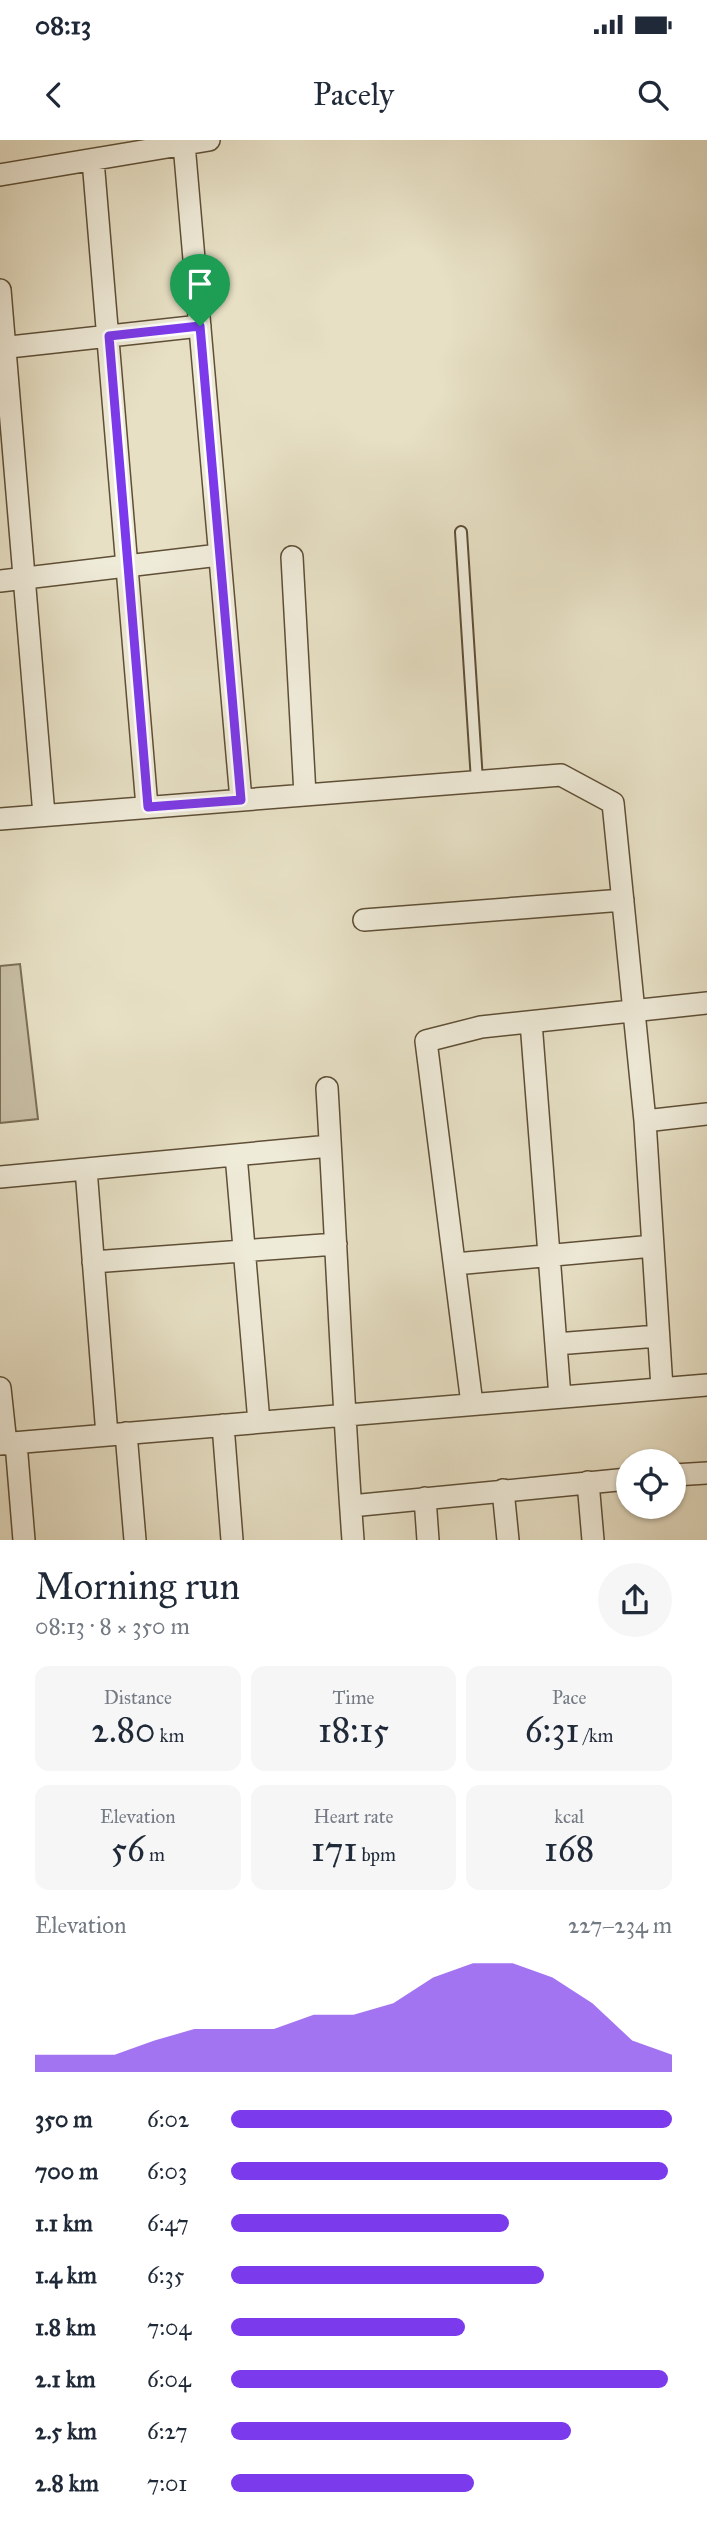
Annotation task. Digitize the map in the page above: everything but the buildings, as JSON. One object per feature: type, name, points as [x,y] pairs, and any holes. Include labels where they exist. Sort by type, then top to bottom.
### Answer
[{"type":"street","points":[[0,176],[99,153],[209,140]]},
{"type":"street","points":[[184,144],[241,800]]},
{"type":"street","points":[[99,153],[109,336],[148,807]]},
{"type":"street","points":[[0,290],[2,348],[44,815]]},
{"type":"street","points":[[2,348],[200,326]]},
{"type":"street","points":[[0,581],[219,555]]},
{"type":"street","points":[[292,557],[305,795]]},
{"type":"street","points":[[0,819],[561,775],[613,803],[645,1121],[662,1388]]},
{"type":"street","points":[[364,920],[623,900]]},
{"type":"street","points":[[472,1404],[426,1041],[481,1027],[707,1003]]},
{"type":"street","points":[[531,1022],[560,1397]]},
{"type":"street","points":[[327,1087],[353,1540]]},
{"type":"street","points":[[645,1121],[707,1114]]},
{"type":"street","points":[[0,1177],[330,1146]]},
{"type":"street","points":[[236,1155],[259,1422]]},
{"type":"street","points":[[86,1169],[93,1262],[116,1434],[135,1540]]},
{"type":"street","points":[[93,1262],[336,1244]]},
{"type":"street","points":[[455,1264],[653,1245]]},
{"type":"street","points":[[556,1343],[658,1336]]},
{"type":"street","points":[[7,1443],[707,1385]]},
{"type":"street","points":[[0,1388],[24,1540]]},
{"type":"street","points":[[223,1425],[232,1540]]},
{"type":"street","points":[[686,1474],[707,1473]]},
{"type":"street","points":[[351,1506],[616,1480]]},
{"type":"street","points":[[588,1482],[593,1540]]},
{"type":"street","points":[[503,1490],[508,1540]]},
{"type":"street","points":[[425,1498],[428,1540]]},
{"type":"lane","points":[[461,532],[477,781]]},
{"type":"shaded area","points":[[20,964],[38,1119],[0,1123],[0,966]]},
{"type":"route","points":[[200,326],[241,800],[148,807],[109,336],[200,326]]}]
